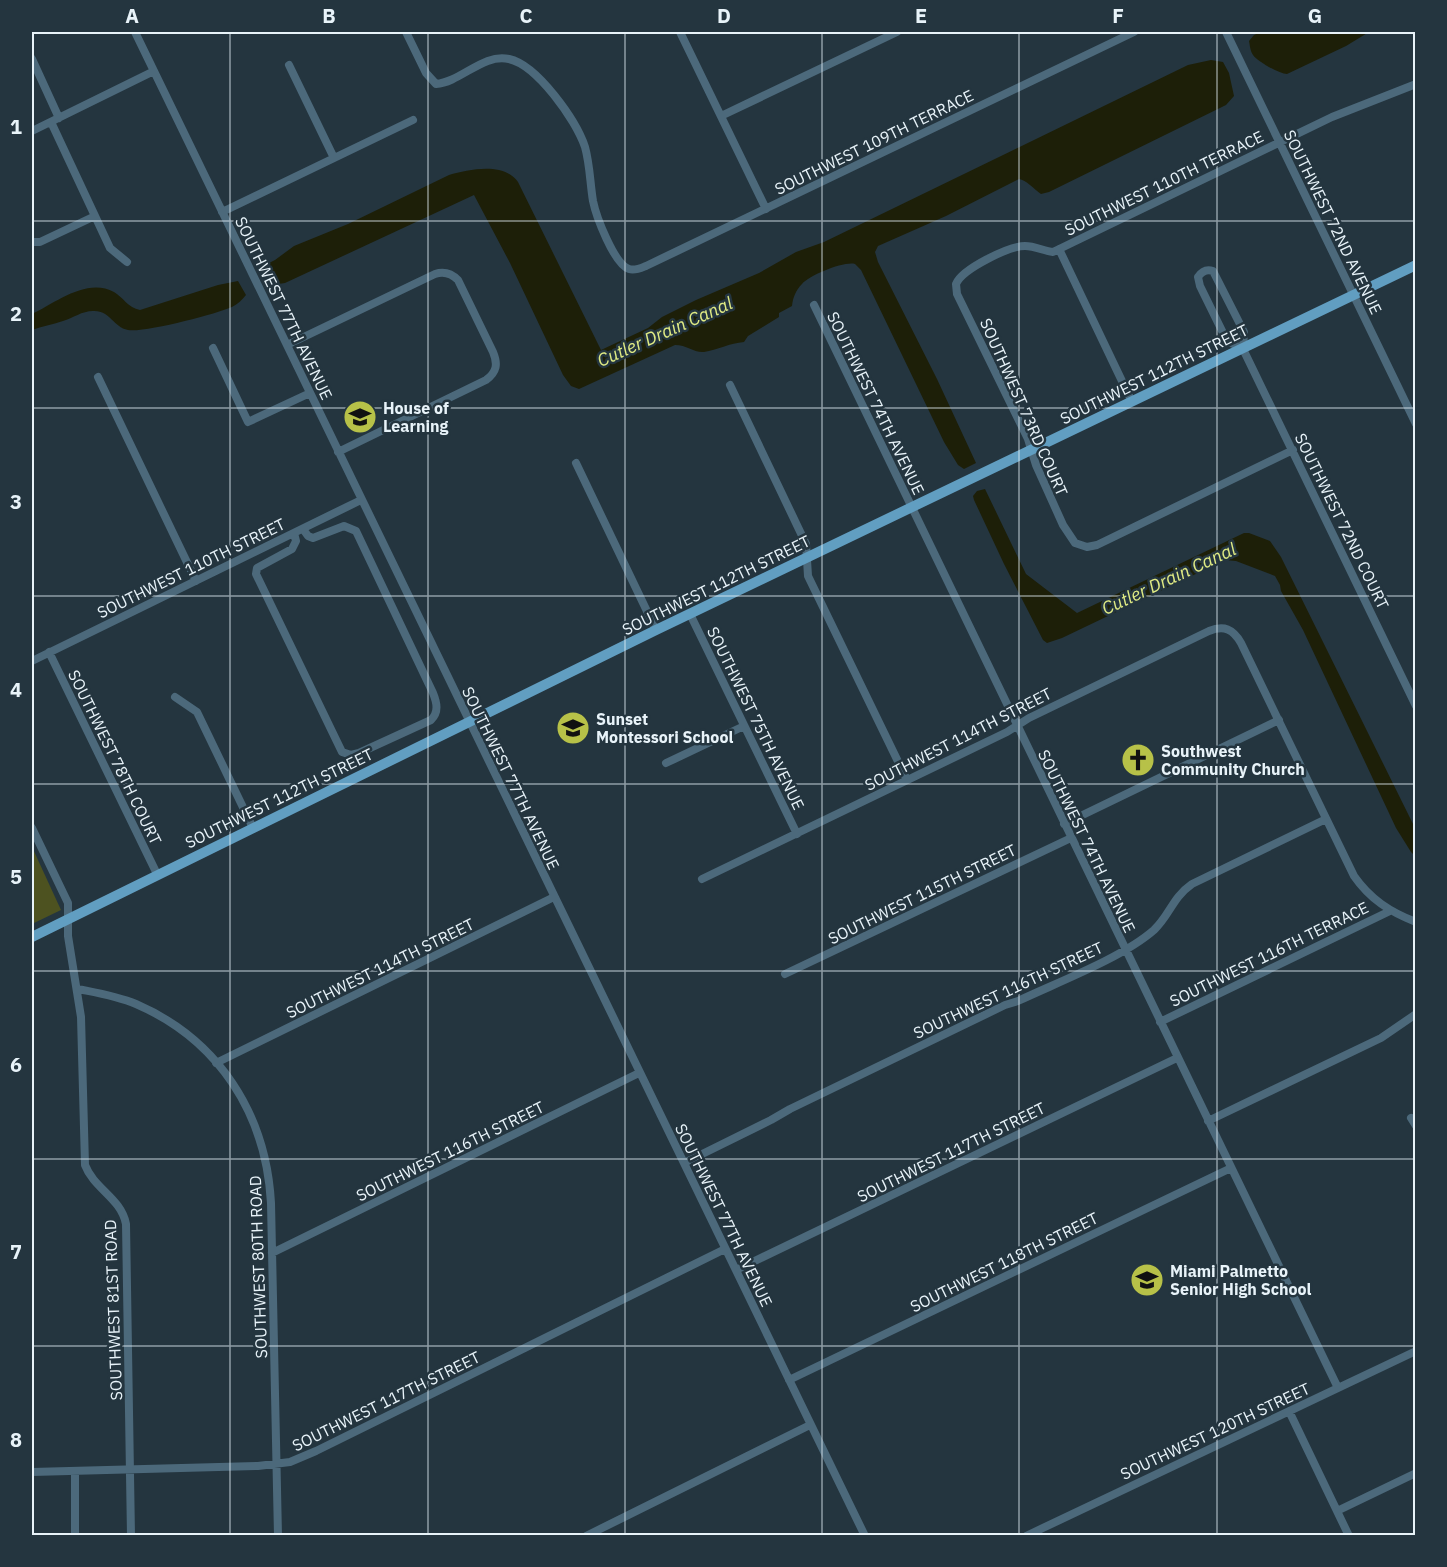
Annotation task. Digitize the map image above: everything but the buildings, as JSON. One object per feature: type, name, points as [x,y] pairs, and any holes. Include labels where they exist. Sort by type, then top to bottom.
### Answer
[{"type":"main road","name":"SOUTHWEST 112TH STREET","points":[[32,937],[656,630],[1416,265]]},
{"type":"street","name":"SOUTHWEST 77TH AVENUE","points":[[135,32],[865,1536]]},
{"type":"street","name":"SOUTHWEST 109TH TERRACE","points":[[406,32],[426,73],[436,84],[487,62],[504,58],[528,69],[555,97],[573,122],[587,156],[598,218],[616,257],[625,267],[633,270],[766,209],[1134,32]]},
{"type":"street","points":[[680,32],[766,209]]},
{"type":"street","points":[[721,116],[897,32]]},
{"type":"street","name":"SOUTHWEST 72ND AVENUE","points":[[1226,32],[1416,424]]},
{"type":"street","points":[[32,59],[95,216],[110,248],[127,262]]},
{"type":"street","points":[[289,65],[334,158]]},
{"type":"street","points":[[32,131],[154,71]]},
{"type":"street","name":"SOUTHWEST 110TH TERRACE","points":[[958,279],[967,271],[1016,248],[1029,246],[1053,252],[1350,109],[1416,84]]},
{"type":"street","points":[[222,212],[413,120]]},
{"type":"street","points":[[32,242],[40,242],[95,216]]},
{"type":"street","points":[[1059,249],[1132,402]]},
{"type":"street","name":"SOUTHWEST 72ND COURT","points":[[1243,349],[1227,341],[1200,286],[1198,277],[1200,273],[1209,270],[1215,274],[1244,332],[1243,349],[1416,706]]},
{"type":"street","points":[[287,345],[435,274],[444,272],[451,274],[460,283],[493,352],[496,361],[495,369],[486,380],[338,452]]},
{"type":"street","name":"SOUTHWEST 73RD COURT","points":[[958,279],[957,294],[1031,450],[1063,525],[1075,543],[1087,547],[1097,545],[1293,450]]},
{"type":"street","name":"SOUTHWEST 74TH AVENUE","points":[[814,305],[1338,1388]]},
{"type":"street","points":[[213,348],[248,422],[310,393]]},
{"type":"street","points":[[98,377],[196,581]]},
{"type":"street","points":[[730,385],[806,544],[808,576],[907,780]]},
{"type":"street","points":[[576,463],[656,630]]},
{"type":"street","name":"SOUTHWEST 110TH STREET","points":[[32,661],[362,500]]},
{"type":"street","points":[[294,533],[296,541],[292,549],[257,568],[256,577],[342,752],[355,755],[431,720],[437,708],[433,693],[356,531],[344,526],[317,537],[308,536],[303,529]]},
{"type":"street","points":[[269,546],[272,560]]},
{"type":"street","name":"SOUTHWEST 75TH AVENUE","points":[[690,614],[797,834]]},
{"type":"street","name":"SOUTHWEST 114TH STREET","points":[[702,879],[1221,627],[1232,631],[1241,642],[1279,720]]},
{"type":"street","name":"SOUTHWEST 78TH COURT","points":[[49,652],[157,874]]},
{"type":"street","points":[[175,697],[196,712],[253,828]]},
{"type":"street","points":[[1064,824],[1279,720],[1349,867],[1360,884],[1390,911],[1416,922]]},
{"type":"street","points":[[666,763],[744,726]]},
{"type":"street","name":"SOUTHWEST 116TH STREET","points":[[684,1163],[789,1109],[1114,955],[1154,929],[1179,895],[1192,884],[1326,819]]},
{"type":"street","name":"SOUTHWEST 81ST ROAD","points":[[32,828],[68,903],[68,936],[81,1017],[85,1165],[90,1176],[119,1205],[126,1224],[131,1536]]},
{"type":"street","name":"SOUTHWEST 115TH STREET","points":[[785,974],[1071,838]]},
{"type":"street","name":"SOUTHWEST 114TH STREET","points":[[216,1063],[555,897]]},
{"type":"street","name":"SOUTHWEST 116TH TERRACE","points":[[1160,1022],[1390,911]]},
{"type":"street","name":"SOUTHWEST 80TH ROAD","points":[[78,989],[121,999],[155,1014],[192,1039],[216,1063],[247,1108],[264,1149],[270,1188],[279,1536]]},
{"type":"street","points":[[1208,1121],[1381,1038],[1416,1014]]},
{"type":"street","name":"SOUTHWEST 117TH STREET","points":[[736,1270],[1177,1058]]},
{"type":"street","name":"SOUTHWEST 116TH STREET","points":[[272,1253],[639,1073]]},
{"type":"street","points":[[1411,1118],[1416,1126]]},
{"type":"street","name":"SOUTHWEST 118TH STREET","points":[[789,1380],[1231,1168]]},
{"type":"street","name":"SOUTHWEST 117TH STREET","points":[[32,1472],[290,1462],[725,1249]]},
{"type":"street","name":"SOUTHWEST 120TH STREET","points":[[1026,1536],[1416,1351]]},
{"type":"street","points":[[1289,1411],[1349,1536]]},
{"type":"street","points":[[586,1536],[810,1425]]},
{"type":"street","points":[[75,1471],[75,1536]]},
{"type":"street","points":[[1337,1511],[1416,1473]]},
{"type":"green space","points":[[32,847],[61,910],[32,924]]},
{"type":"water","points":[[1261,32],[1369,32],[1346,46],[1287,74],[1268,67],[1253,55],[1249,41]]},
{"type":"water","name":"Cutler Drain Canal","points":[[1211,60],[1223,62],[1229,73],[1234,96],[1226,105],[1049,192],[1041,194],[1019,179],[946,216],[878,246],[875,252],[878,262],[976,463],[964,469],[958,465],[944,442],[861,270],[855,264],[836,267],[806,280],[796,291],[792,306],[748,336],[744,342],[704,352],[675,345],[579,389],[571,386],[563,375],[510,263],[474,195],[285,283],[272,285],[263,266],[294,246],[348,224],[449,175],[476,169],[496,169],[512,176],[518,182],[601,350],[648,328],[662,317],[696,300],[759,273],[796,252],[824,242],[1188,65]]},
{"type":"water","points":[[238,281],[246,295],[236,305],[180,322],[149,329],[128,330],[119,326],[104,313],[93,311],[32,330],[32,314],[82,289],[104,288],[114,292],[132,307],[140,310],[218,285]]},
{"type":"water","name":"Cutler Drain Canal","points":[[985,489],[1026,574],[1077,613],[1244,533],[1270,541],[1281,557],[1415,828],[1415,856],[1396,828],[1303,630],[1275,576],[1236,561],[1225,560],[1062,638],[1047,643],[1043,640],[1004,564],[974,500],[973,496],[977,491]]},
{"type":"place","name":"House of Learning","points":[[360,417]]},
{"type":"place","name":"Sunset Montessori School","points":[[573,728]]},
{"type":"place","name":"Southwest Community Church","points":[[1138,760]]},
{"type":"place","name":"Miami Palmetto Senior High School","points":[[1147,1280]]}]
